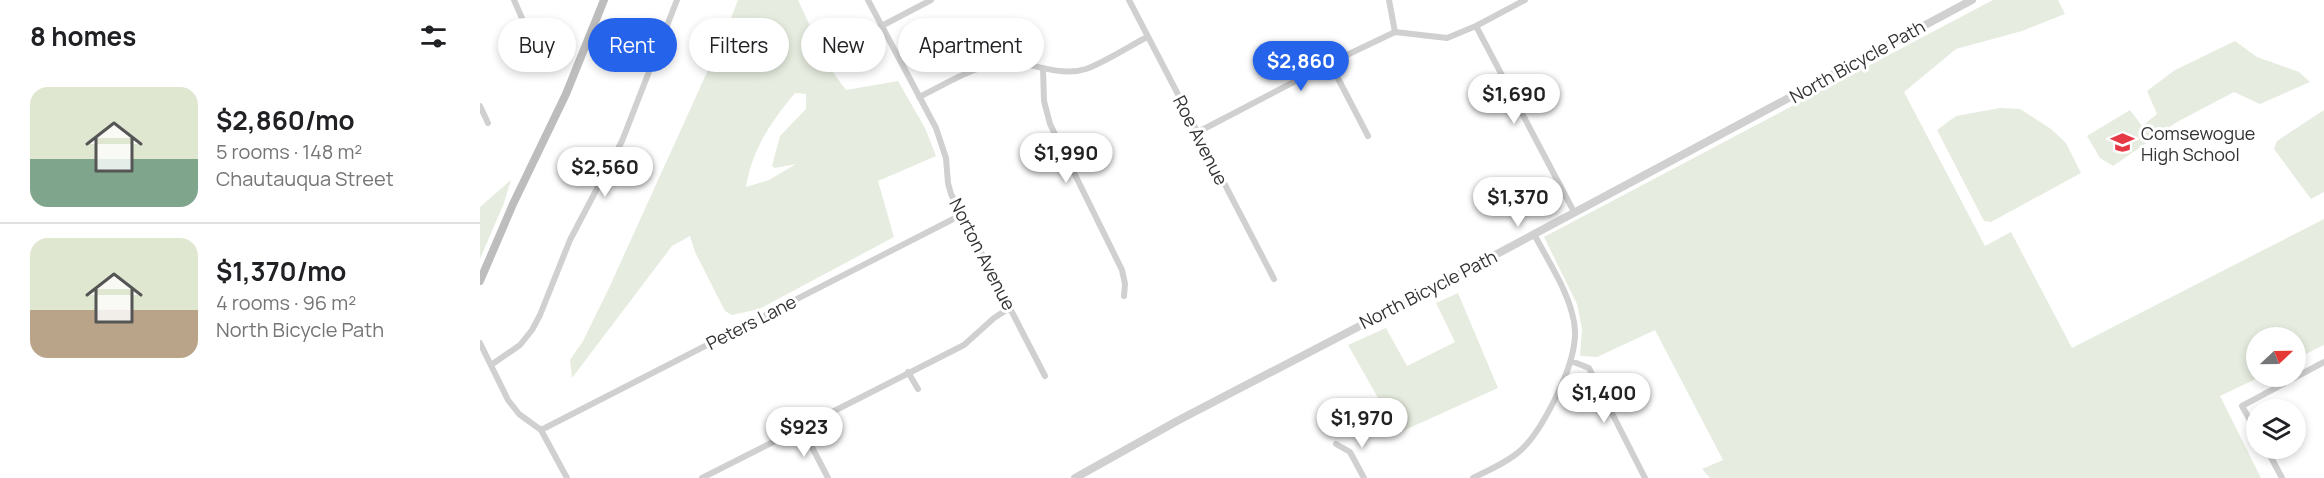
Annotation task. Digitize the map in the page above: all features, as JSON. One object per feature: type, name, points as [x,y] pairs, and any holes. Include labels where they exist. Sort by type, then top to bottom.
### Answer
[{"type":"main road","points":[[480,281],[513,204],[567,94],[604,0]]},
{"type":"street","points":[[514,0],[522,18]]},
{"type":"street","points":[[491,365],[520,345],[540,315],[570,240],[622,141],[677,0]]},
{"type":"street","name":"Norton Avenue","points":[[868,0],[878,18]]},
{"type":"street","points":[[886,24],[931,0]]},
{"type":"street","name":"Roe Avenue","points":[[1129,0],[1274,279]]},
{"type":"street","points":[[1389,0],[1395,32]]},
{"type":"street","points":[[1198,132],[1395,32],[1447,38],[1476,26],[1525,0]]},
{"type":"street","name":"North Bicycle Path","points":[[1076,478],[1244,385],[1534,234],[1972,0]]},
{"type":"street","points":[[1476,26],[1574,212]]},
{"type":"street","name":"Norton Avenue","points":[[886,34],[943,145],[948,183],[961,214],[1045,376]]},
{"type":"street","points":[[1044,69],[1066,72],[1086,69],[1147,37]]},
{"type":"street","points":[[1330,63],[1368,136]]},
{"type":"street","points":[[919,97],[970,72]]},
{"type":"street","points":[[1043,72],[1044,101],[1050,124],[1122,270],[1125,284],[1124,296]]},
{"type":"street","points":[[480,106],[489,123]]},
{"type":"street","name":"Peters Lane","points":[[541,430],[961,214]]},
{"type":"street","points":[[1473,478],[1520,452],[1532,439],[1541,427],[1570,361],[1575,329],[1572,313],[1534,234]]},
{"type":"street","points":[[702,478],[964,345],[994,318],[1011,307]]},
{"type":"street","points":[[480,343],[513,407],[541,430],[567,478]]},
{"type":"street","points":[[1570,361],[1589,368],[1645,478]]},
{"type":"street","points":[[2255,399],[2324,362]]},
{"type":"street","points":[[908,372],[918,389]]},
{"type":"street","points":[[801,426],[828,478]]},
{"type":"street","points":[[1336,444],[1350,452],[1364,478]]},
{"type":"street","points":[[2272,459],[2282,478]]},
{"type":"shaded area","points":[[738,0],[798,0],[806,18],[801,18],[801,72],[833,72],[846,90],[898,81],[925,128],[936,156],[878,181],[894,237],[759,309],[732,315],[725,311],[695,252],[690,236],[672,246],[572,378],[570,360],[583,341],[707,72],[789,72],[789,18],[731,18]],"holes":[[[795,93],[806,94],[806,109],[780,136],[772,166],[775,168],[796,164],[769,180],[746,187],[758,148],[771,125]]]},
{"type":"shaded area","points":[[1993,0],[2058,0],[2065,14],[2022,31],[1956,49],[1904,92],[1985,246],[2011,232],[2072,348],[2324,219],[2324,345],[2306,354],[2306,327],[2246,327],[2246,384],[2220,396],[2246,448],[2246,459],[2252,459],[2261,478],[1710,478],[1702,469],[1723,460],[1655,330],[1597,357],[1580,356],[1582,329],[1577,304],[1544,237]]},
{"type":"shaded area","points":[[2235,41],[2257,57],[2299,72],[2310,82],[2260,104],[2234,92],[2177,122],[2113,166],[2100,158],[2087,136],[2130,110],[2142,126],[2157,114],[2147,91],[2175,70]]},
{"type":"shaded area","points":[[2000,108],[2020,109],[2051,129],[2066,143],[2081,173],[1991,222],[1984,221],[1937,130],[1956,116]]},
{"type":"shaded area","points":[[2324,110],[2324,192],[2311,199],[2274,149],[2277,141]]},
{"type":"shaded area","points":[[511,180],[504,203],[480,259],[480,207]]},
{"type":"shaded area","points":[[1458,293],[1498,388],[1398,433],[1348,345],[1386,328],[1407,366],[1455,342],[1436,303]]},
{"type":"place","name":"Comsewogue High School","points":[[2123,143]]}]
